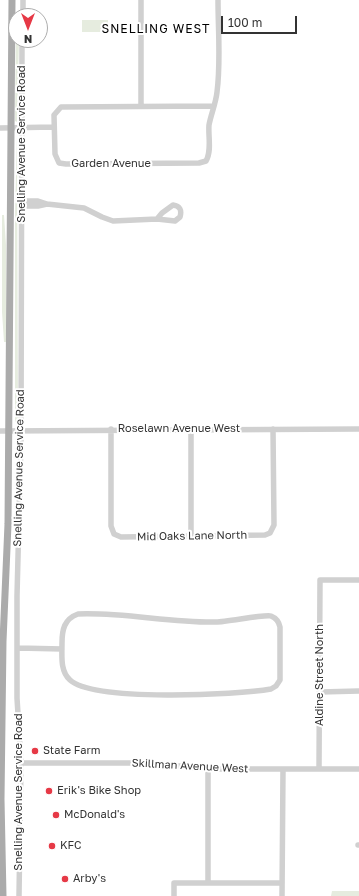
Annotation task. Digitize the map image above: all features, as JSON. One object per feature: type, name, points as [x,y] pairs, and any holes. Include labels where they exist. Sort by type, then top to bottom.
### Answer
[{"type":"main road","points":[[3,896],[1,799],[8,524],[12,0]]},
{"type":"street","points":[[141,0],[141,106]]},
{"type":"street","points":[[214,106],[218,86],[218,0]]},
{"type":"street","name":"Snelling Avenue Service Road","points":[[19,896],[21,763],[17,698],[21,431],[22,48]]},
{"type":"street","name":"Garden Avenue","points":[[141,106],[214,106],[209,125],[208,156],[206,161],[199,163],[62,164],[55,157],[54,115],[61,107],[141,106]]},
{"type":"street","points":[[0,128],[54,127]]},
{"type":"street","points":[[21,203],[38,206],[46,204],[84,208],[113,221],[157,219]]},
{"type":"street","name":"Roselawn Avenue West","points":[[0,431],[359,428]]},
{"type":"street","name":"Mid Oaks Lane North","points":[[111,429],[111,526],[112,531],[121,537],[265,535],[272,531],[273,429]]},
{"type":"street","points":[[190,536],[191,429]]},
{"type":"street","name":"Aldine Street North","points":[[320,769],[320,580],[359,580]]},
{"type":"street","points":[[78,614],[216,622],[269,616],[275,618],[280,624],[280,680],[276,686],[268,689],[208,695],[132,694],[85,687],[74,683],[64,671],[62,649],[63,629],[65,624],[70,618],[78,614]]},
{"type":"street","points":[[18,648],[62,649]]},
{"type":"street","points":[[320,692],[359,691]]},
{"type":"street","name":"Skillman Avenue West","points":[[21,763],[151,763],[208,769],[359,769]]},
{"type":"street","points":[[208,769],[208,882]]},
{"type":"street","points":[[282,896],[283,769]]},
{"type":"street","points":[[174,896],[174,883],[282,883]]},
{"type":"shaded area","points":[[82,20],[108,20],[108,32],[82,32]]},
{"type":"shaded area","points":[[16,48],[19,48],[17,122],[15,121]]},
{"type":"shaded area","points":[[17,134],[18,421],[15,422],[15,216]]},
{"type":"shaded area","points":[[2,215],[4,215],[6,245],[6,342],[4,342],[2,312]]},
{"type":"shaded area","points":[[332,891],[359,891],[359,896],[331,896]]},
{"type":"place","name":"State Farm","points":[[35,751]]},
{"type":"place","name":"Erik's Bike Shop","points":[[49,791]]},
{"type":"place","name":"McDonald's","points":[[56,815]]},
{"type":"place","name":"KFC","points":[[52,846]]},
{"type":"place","name":"Arby's","points":[[65,879]]},
{"type":"district","name":"SNELLING WEST","points":[[156,29]]}]
